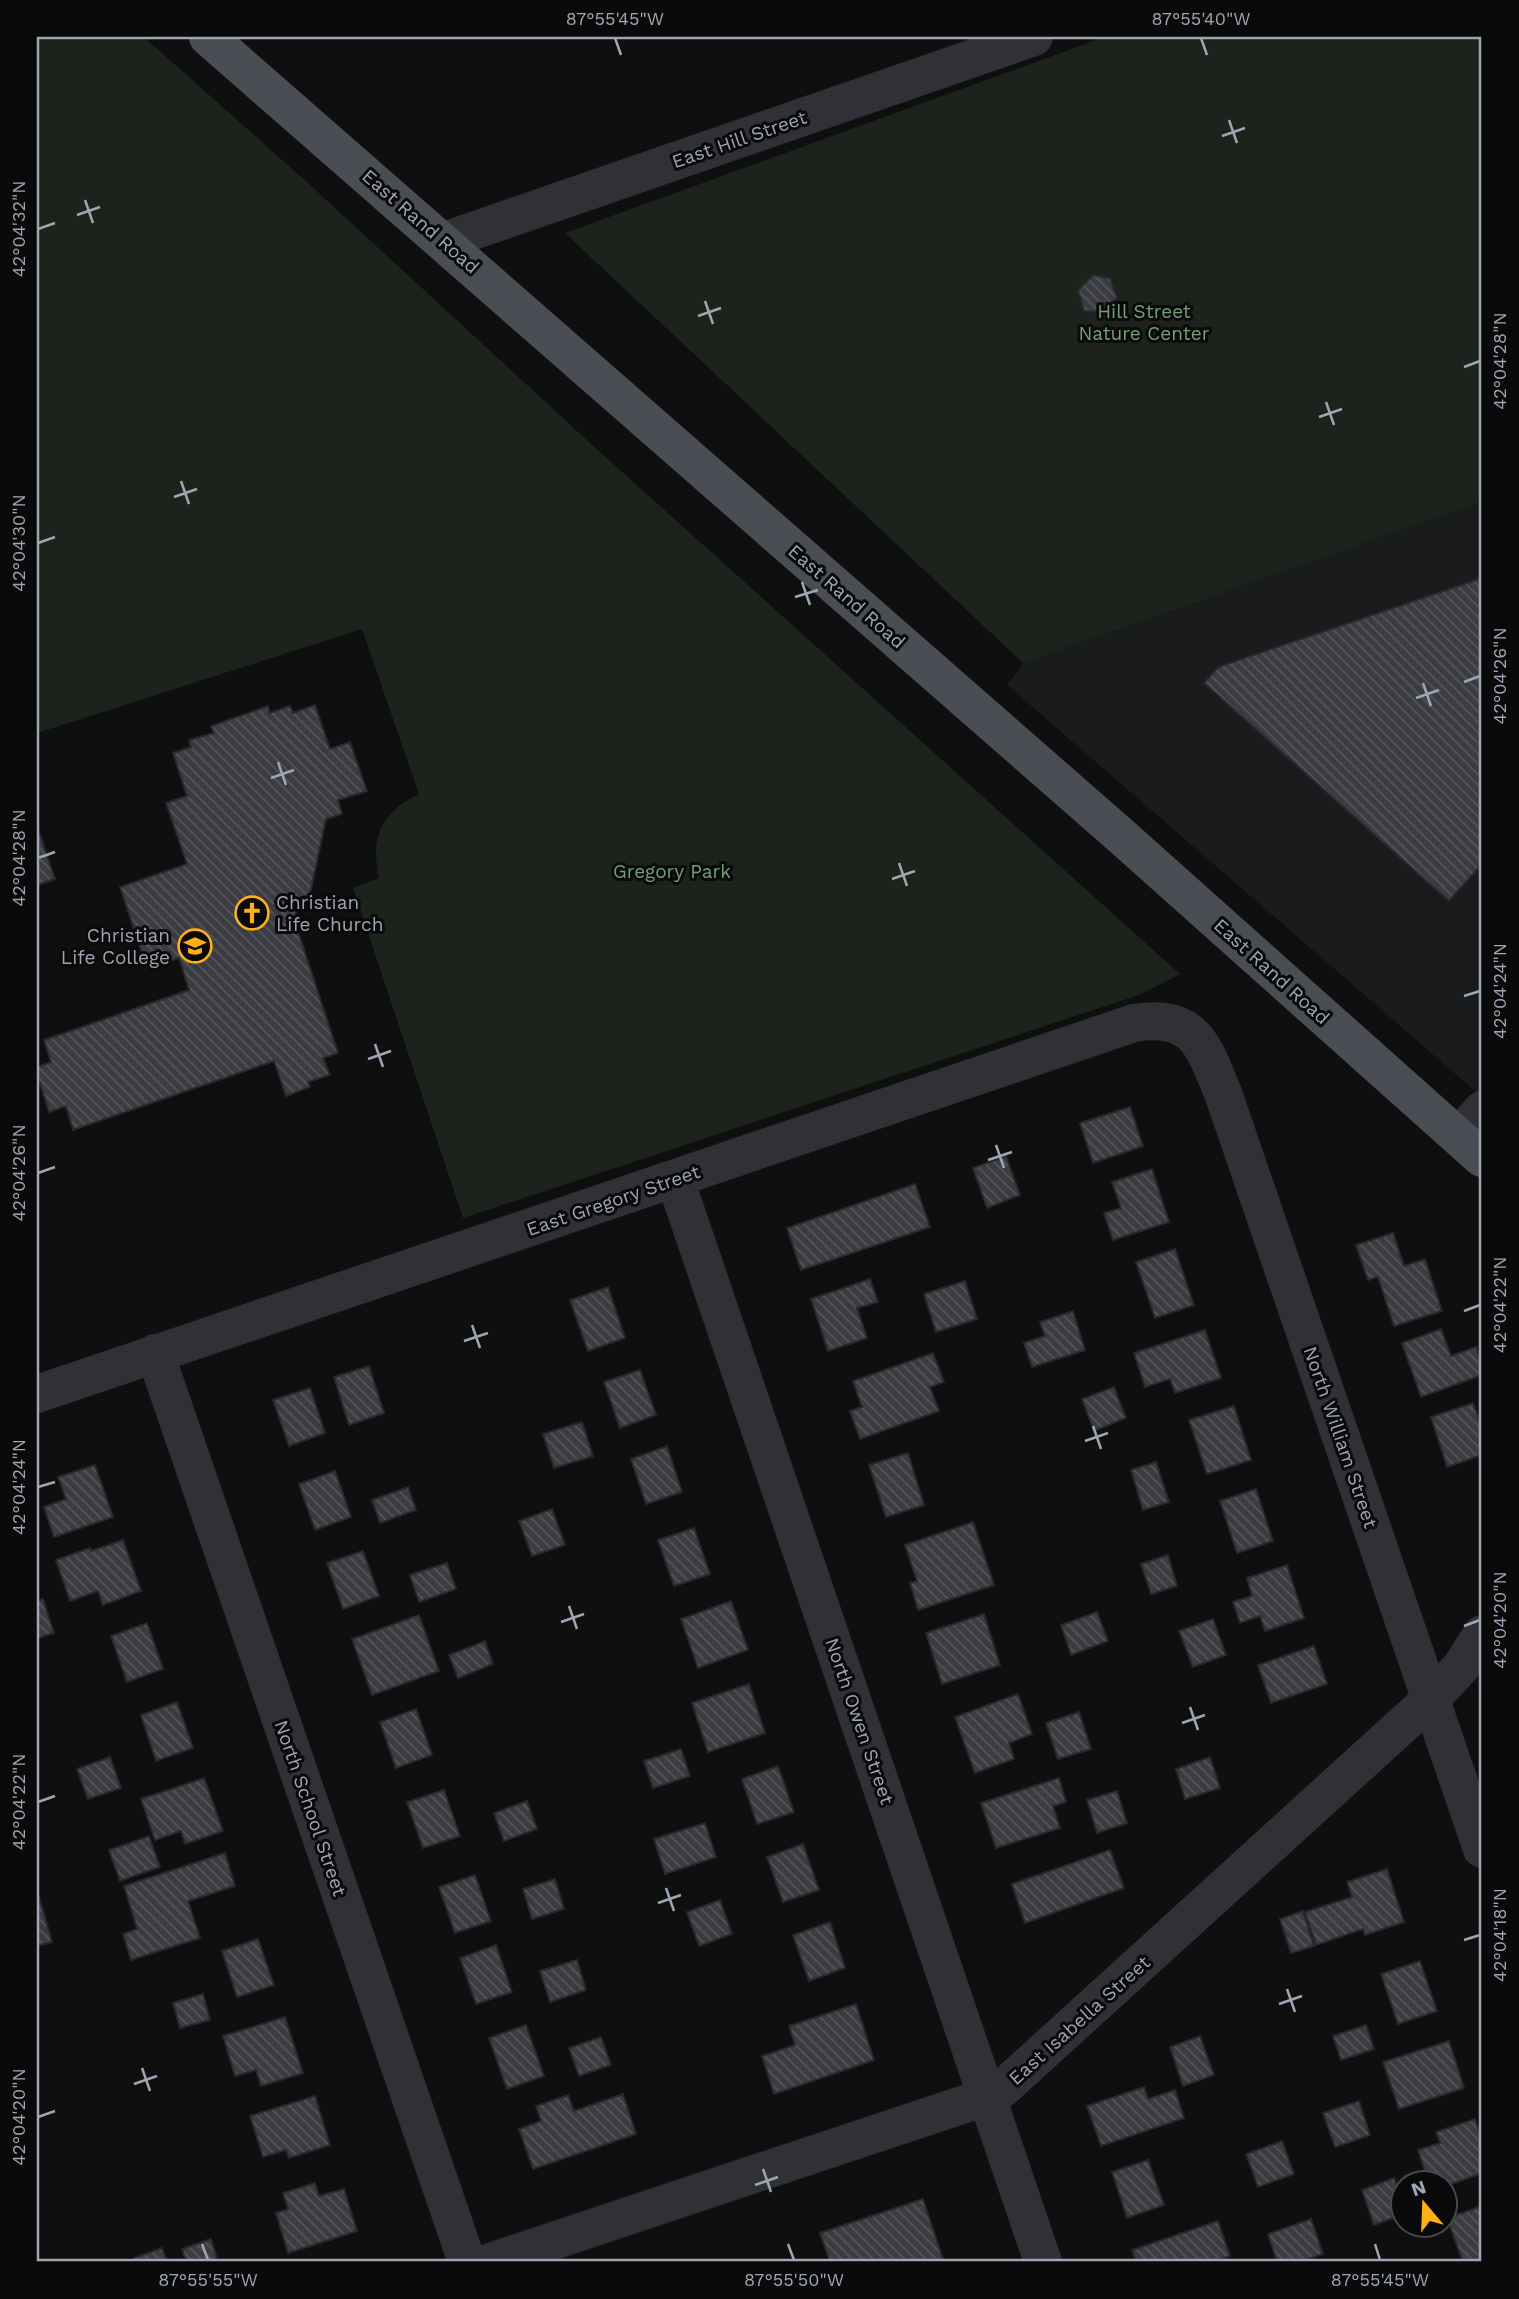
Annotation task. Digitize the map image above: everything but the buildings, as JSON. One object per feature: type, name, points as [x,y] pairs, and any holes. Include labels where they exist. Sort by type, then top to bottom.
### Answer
[{"type":"main road","name":"East Rand Road","points":[[208,37],[1120,835],[1474,1135]]},
{"type":"street","name":"East Hill Street","points":[[444,241],[1034,37]]},
{"type":"street","name":"East Gregory Street","points":[[37,1394],[1134,1023],[1163,1021],[1177,1023],[1188,1030]]},
{"type":"street","name":"North William Street","points":[[1188,1030],[1209,1059],[1223,1093],[1482,1849]]},
{"type":"street","name":"North Owen Street","points":[[675,1180],[1043,2262]]},
{"type":"street","name":"North School Street","points":[[155,1353],[467,2262]]},
{"type":"street","name":"East Isabella Street","points":[[490,2262],[1001,2090],[1431,1699],[1461,1667],[1482,1634]]},
{"type":"shaded area","points":[[1482,502],[1482,1097],[1007,685],[1023,663]]},
{"type":"green space","name":"Gregory Park","points":[[37,37],[144,37],[1180,974],[1139,995],[463,1218],[353,888],[379,878],[376,851],[381,828],[395,809],[419,794],[362,629],[37,733]]},
{"type":"green space","name":"Hill Street Nature Center","points":[[1105,37],[1482,37],[1482,502],[1023,663],[565,233]]},
{"type":"place","name":"Christian Life Church","points":[[252,913]]},
{"type":"place","name":"Christian Life College","points":[[195,946]]}]
